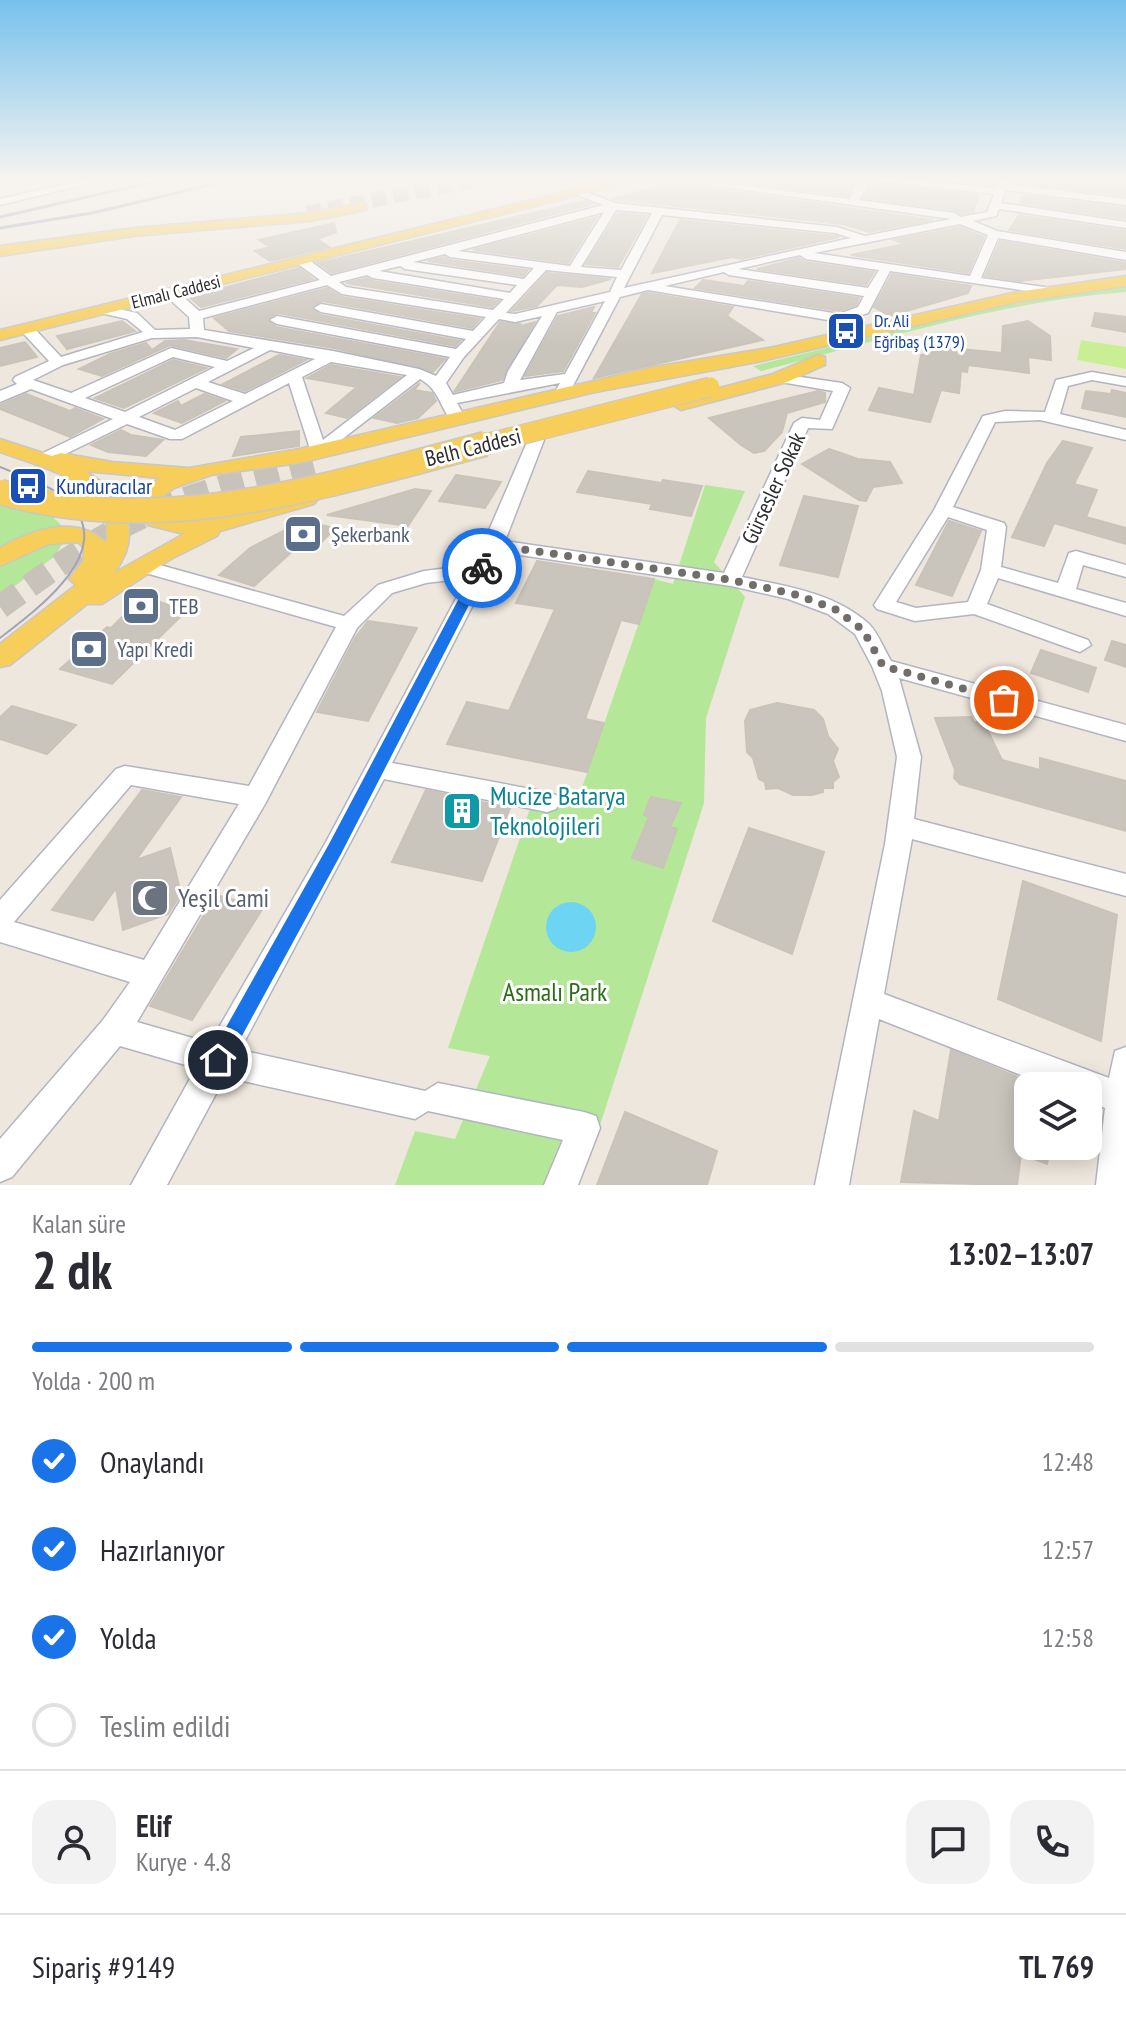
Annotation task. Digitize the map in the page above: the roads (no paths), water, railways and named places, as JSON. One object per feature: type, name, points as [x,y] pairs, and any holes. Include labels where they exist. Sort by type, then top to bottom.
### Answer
[{"type":"main road","points":[[0,248],[79,235]]},
{"type":"main road","points":[[0,248],[106,235]]},
{"type":"main road","name":"Elmalı Caddesi","points":[[0,336],[105,305],[384,235]]},
{"type":"main road","name":"Elmalı Caddesi","points":[[0,326],[171,293],[408,235]]},
{"type":"main road","name":"Belh Caddesi","points":[[210,470],[320,456],[774,352],[1051,292],[1126,281]]},
{"type":"main road","name":"Belh Caddesi","points":[[0,492],[56,506],[125,512],[192,510],[275,498],[1026,309],[1126,295]]},
{"type":"main road","points":[[0,320],[105,305]]},
{"type":"main road","name":"Belh Caddesi","points":[[320,456],[453,409],[568,386],[774,352]]},
{"type":"main road","name":"Belh Caddesi","points":[[256,513],[780,378],[818,361]]},
{"type":"main road","points":[[2,445],[49,457],[132,471],[210,470]]},
{"type":"main road","points":[[0,658],[90,587],[115,554],[120,536],[113,508],[101,492],[82,480],[2,445]]},
{"type":"main road","points":[[210,470],[161,485],[148,498],[148,513],[163,525],[182,528],[256,513]]},
{"type":"main road","points":[[0,658],[142,566],[201,534],[256,513]]},
{"type":"main road","points":[[0,559],[22,544],[57,534],[85,536],[98,550],[95,561],[84,576],[0,658]]},
{"type":"street","points":[[196,316],[504,235]]},
{"type":"street","points":[[573,270],[595,235]]},
{"type":"street","points":[[333,355],[176,436],[124,420],[20,380],[58,362],[151,334],[197,333],[272,344],[333,355],[419,373],[439,383],[453,409],[511,386],[568,386],[646,235]]},
{"type":"street","points":[[852,235],[863,239]]},
{"type":"street","points":[[302,261],[342,290],[515,318],[641,286],[882,235]]},
{"type":"street","points":[[974,280],[993,235]]},
{"type":"street","points":[[1002,235],[1126,256]]},
{"type":"street","points":[[442,252],[573,270],[627,274]]},
{"type":"street","points":[[794,253],[1051,292]]},
{"type":"street","points":[[397,264],[527,283]]},
{"type":"street","points":[[439,383],[475,336],[543,266]]},
{"type":"street","points":[[717,269],[873,293]]},
{"type":"street","points":[[641,286],[840,318],[863,310],[885,269]]},
{"type":"street","points":[[365,272],[513,297]]},
{"type":"street","points":[[171,293],[196,316],[197,333]]},
{"type":"street","points":[[224,337],[369,294]]},
{"type":"street","points":[[105,305],[135,317],[151,334]]},
{"type":"street","points":[[321,308],[475,336]]},
{"type":"street","points":[[511,386],[515,371],[553,308]]},
{"type":"street","points":[[264,324],[459,354]]},
{"type":"street","points":[[27,329],[58,362]]},
{"type":"street","points":[[132,340],[229,366]]},
{"type":"street","points":[[49,457],[272,344]]},
{"type":"street","points":[[70,399],[171,352]]},
{"type":"street","points":[[294,374],[320,456],[419,373]]},
{"type":"street","points":[[1051,418],[1061,383],[1092,376],[1126,382]]},
{"type":"street","name":"Gürsesler Sokak","points":[[731,580],[802,423],[826,426],[842,388],[780,378]]},
{"type":"street","points":[[196,383],[246,400]]},
{"type":"street","points":[[0,397],[30,384]]},
{"type":"street","points":[[1080,645],[976,607],[915,615],[884,605],[943,510],[989,419],[1001,415],[1051,418],[1126,435]]},
{"type":"street","points":[[148,1185],[377,769],[481,570],[536,440]]},
{"type":"street","points":[[943,510],[997,527],[991,570],[976,607]]},
{"type":"street","points":[[494,545],[731,580],[794,594],[835,609],[863,630],[883,666],[893,691],[909,757],[900,826],[832,1185]]},
{"type":"street","points":[[1065,592],[1076,557],[1126,571]]},
{"type":"street","points":[[142,566],[348,624]]},
{"type":"street","points":[[0,1165],[114,1030],[151,975],[256,797],[348,624],[385,589],[424,577],[481,570]]},
{"type":"street","points":[[991,570],[1126,610]]},
{"type":"street","points":[[883,666],[1126,733]]},
{"type":"street","points":[[377,769],[547,802]]},
{"type":"street","points":[[0,919],[125,775],[256,797]]},
{"type":"street","points":[[900,826],[1126,885]]},
{"type":"street","points":[[0,930],[151,975]]},
{"type":"street","points":[[867,1001],[1124,1099]]},
{"type":"street","points":[[114,1030],[218,1060],[584,1128],[561,1185]]},
{"type":"street","points":[[1113,1185],[1126,1062]]},
{"type":"water","points":[[571,902],[589,909],[596,927],[589,945],[571,952],[553,945],[546,927],[553,909]]},
{"type":"tunnel","points":[[0,607],[78,553],[140,518],[201,494],[321,461]]},
{"type":"tram line","points":[[0,467],[64,497],[82,523],[84,542],[78,561],[66,579],[50,597],[0,638]]},
{"type":"place","name":"Dr. Ali Eğribaş (1379)","points":[[846,331]]},
{"type":"place","name":"Kunduracılar","points":[[28,486]]},
{"type":"place","name":"Şekerbank","points":[[303,534]]},
{"type":"place","name":"TEB","points":[[141,606]]},
{"type":"place","name":"Yapı Kredi","points":[[89,649]]},
{"type":"place","name":"Mucize Batarya Teknolojileri","points":[[462,811]]},
{"type":"place","name":"Yeşil Cami","points":[[150,898]]},
{"type":"park label","name":"Asmalı Park","points":[[555,992]]}]
